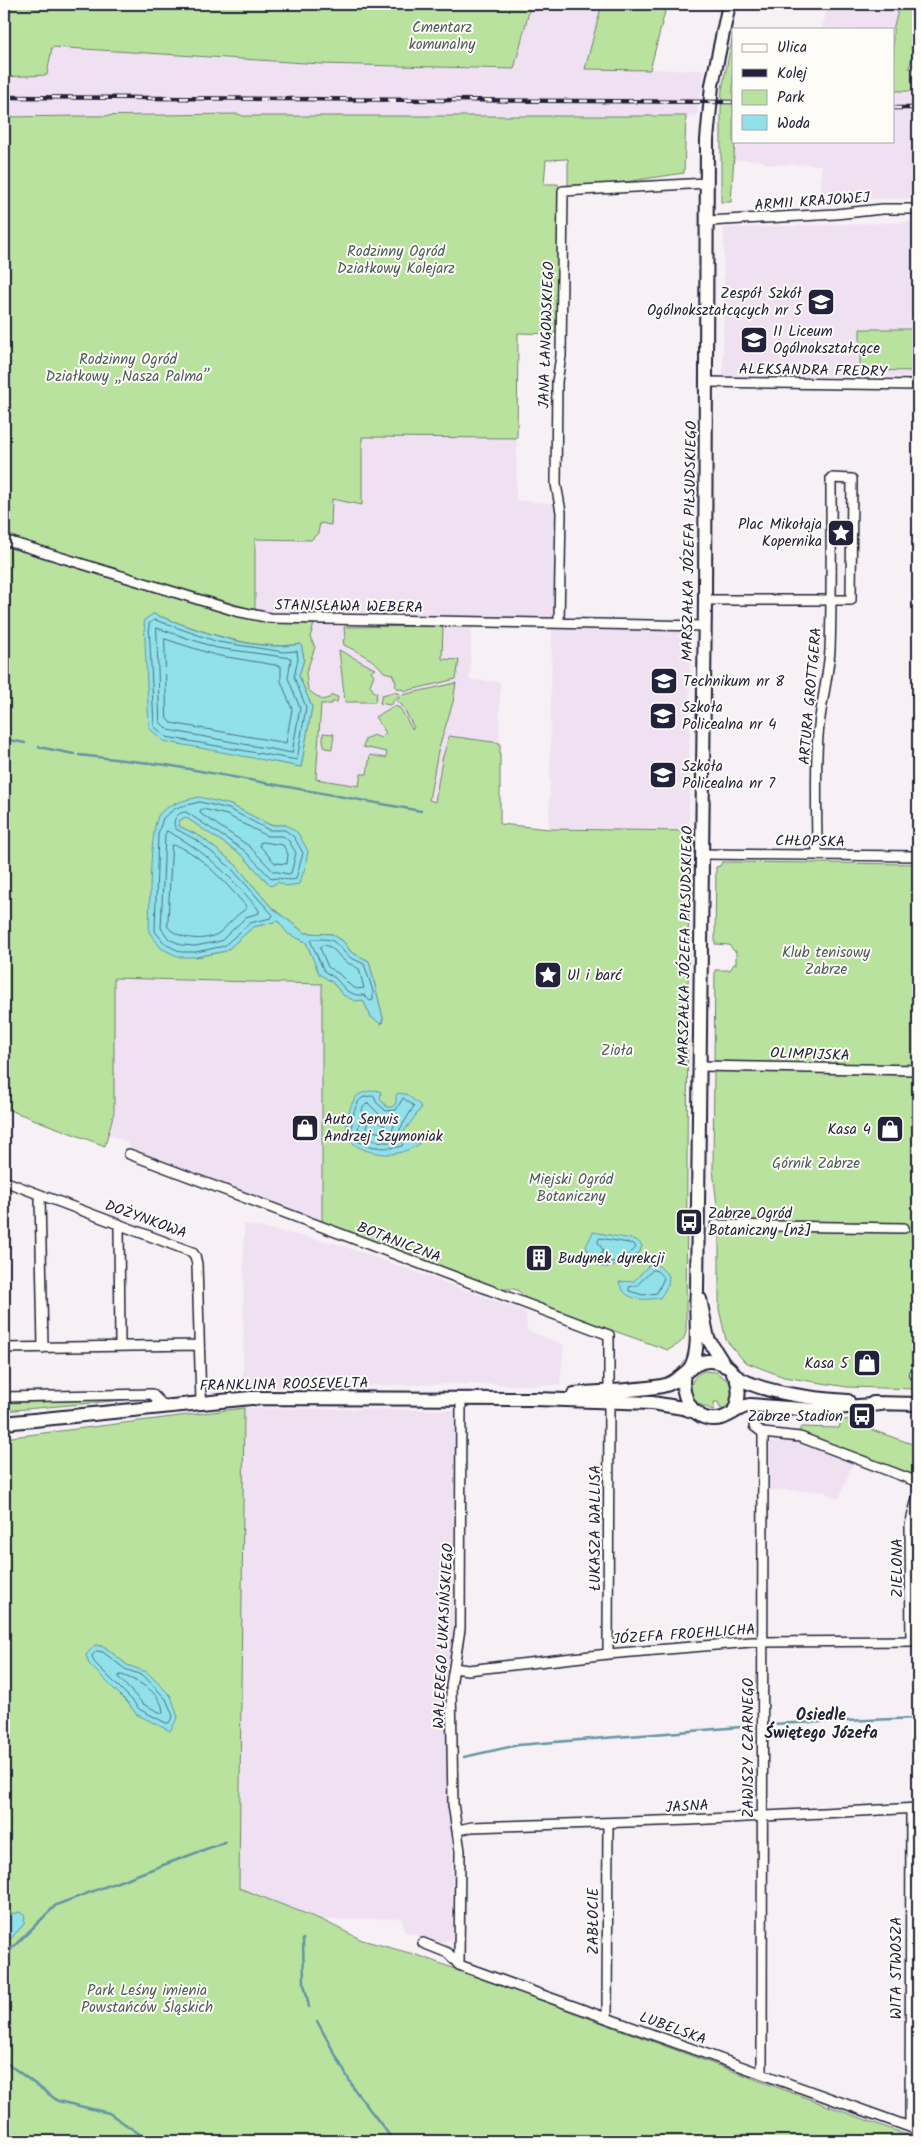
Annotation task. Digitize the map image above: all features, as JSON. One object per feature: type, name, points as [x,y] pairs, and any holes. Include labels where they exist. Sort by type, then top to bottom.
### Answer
[{"type":"street","name":"MARSZAŁKA JÓZEFA PIŁSUDSKIEGO","points":[[687,1371],[696,1355],[695,1307],[697,1291],[705,626],[707,140],[710,100],[729,4]]},
{"type":"street","name":"JANA ŁANGOWSKIEGO","points":[[559,623],[561,512],[556,484],[563,192],[707,182]]},
{"type":"street","name":"ARMII KRAJOWEJ","points":[[708,221],[918,209]]},
{"type":"street","name":"ALEKSANDRA FREDRY","points":[[707,382],[918,385]]},
{"type":"street","points":[[705,600],[830,600],[851,600],[852,479],[831,478],[830,600]]},
{"type":"street","name":"STANISŁAWA WEBERA","points":[[4,540],[249,614],[270,618],[705,626]]},
{"type":"street","name":"ARTURA GROTTGERA","points":[[817,854],[817,748],[830,652],[830,600]]},
{"type":"street","name":"CHŁOPSKA","points":[[702,854],[918,856]]},
{"type":"street","name":"OLIMPIJSKA","points":[[700,1066],[918,1070]]},
{"type":"street","name":"BOTANICZNA","points":[[129,1154],[609,1335],[609,1396]]},
{"type":"street","name":"DOŻYNKOWA","points":[[4,1182],[186,1248],[195,1256],[200,1402]]},
{"type":"street","points":[[40,1195],[43,1348]]},
{"type":"street","points":[[119,1224],[120,1345]]},
{"type":"street","points":[[715,1225],[904,1228]]},
{"type":"street","name":"MARSZAŁKA JÓZEFA PIŁSUDSKIEGO","points":[[697,1291],[703,1307],[708,1339],[728,1369]]},
{"type":"street","points":[[4,1348],[198,1345]]},
{"type":"street","points":[[881,1404],[814,1410],[750,1405],[724,1418],[714,1419],[698,1413],[685,1399],[683,1386],[687,1371],[707,1361],[728,1369],[743,1380],[802,1397],[881,1404],[918,1404]]},
{"type":"street","points":[[728,1369],[737,1381],[740,1393],[733,1413]]},
{"type":"street","name":"FRANKLINA ROOSEVELTA","points":[[4,1423],[162,1405],[251,1398],[536,1399],[609,1396],[665,1385],[687,1371]]},
{"type":"street","points":[[4,1397],[152,1394],[162,1405]]},
{"type":"street","name":"FRANKLINA ROOSEVELTA","points":[[609,1396],[683,1408],[698,1413]]},
{"type":"street","name":"ŁUKASZA WALLISA","points":[[608,1654],[609,1396]]},
{"type":"street","name":"WALEREGO ŁUKASIŃSKIEGO","points":[[459,1965],[460,1851],[453,1804],[452,1686],[461,1610],[461,1398]]},
{"type":"street","points":[[754,1426],[763,1433],[800,1436],[918,1482]]},
{"type":"street","name":"ZAWISZY CZARNEGO","points":[[762,2074],[763,1433]]},
{"type":"street","name":"ZIELONA","points":[[915,1641],[910,1525],[918,1496]]},
{"type":"street","name":"JÓZEFA FROEHLICHA","points":[[454,1668],[468,1670],[608,1654],[763,1642],[915,1641]]},
{"type":"street","name":"JASNA","points":[[458,1830],[472,1827],[608,1823],[915,1808]]},
{"type":"street","name":"WITA STWOSZA","points":[[914,2129],[915,1808]]},
{"type":"street","name":"ZABŁOCIE","points":[[607,2018],[608,1823]]},
{"type":"street","name":"LUBELSKA","points":[[423,1943],[448,1953],[459,1965],[914,2129]]},
{"type":"shaded area","points":[[531,4],[602,4],[586,69],[704,70],[697,116],[243,116],[238,114],[4,117],[4,77],[47,75],[52,47],[321,64],[514,69]]},
{"type":"shaded area","points":[[829,4],[900,4],[893,28],[822,27]]},
{"type":"shaded area","points":[[918,35],[918,69],[908,68]]},
{"type":"shaded area","points":[[894,91],[918,91],[918,199],[821,198],[821,165],[767,164],[760,160],[734,160],[735,142],[894,142]]},
{"type":"shaded area","name":"Zespół Szkół Ogólnokształcących nr 5","points":[[918,222],[918,377],[723,375],[724,228]]},
{"type":"shaded area","points":[[362,436],[517,438],[516,500],[557,504],[557,620],[255,610],[255,539],[311,540],[320,523],[331,525],[331,498]]},
{"type":"shaded area","points":[[314,624],[339,627],[477,625],[471,631],[470,680],[500,682],[499,824],[315,783],[322,700],[308,691],[306,673],[315,647],[310,637]]},
{"type":"shaded area","points":[[552,628],[690,630],[689,831],[549,829]]},
{"type":"shaded area","points":[[114,978],[322,984],[322,1225],[133,1152],[126,1141],[109,1135],[114,1112]]},
{"type":"shaded area","points":[[244,1224],[338,1244],[526,1312],[527,1330],[564,1345],[560,1385],[451,1384],[243,1388]]},
{"type":"shaded area","points":[[244,1408],[454,1410],[452,1938],[440,1943],[405,1932],[402,1918],[322,1920],[239,1888]]},
{"type":"shaded area","points":[[793,1440],[853,1462],[839,1499],[825,1493],[826,1491],[769,1490],[770,1442]]},
{"type":"green space","name":"Cmentarz komunalny","points":[[12,4],[531,4],[514,69],[321,64],[52,47],[47,75],[4,77],[4,42]]},
{"type":"green space","points":[[602,4],[667,4],[650,70],[585,69]]},
{"type":"green space","points":[[900,4],[918,8],[918,35],[909,68],[918,69],[918,91],[894,91],[893,28]]},
{"type":"green space","points":[[732,40],[732,142],[735,142],[731,202],[721,202],[722,89]]},
{"type":"green space","points":[[238,114],[243,116],[686,116],[684,173],[598,186],[568,187],[568,159],[546,160],[544,184],[558,184],[559,187],[557,334],[518,333],[517,438],[362,437],[362,505],[332,499],[331,525],[320,523],[318,533],[311,540],[255,539],[255,610],[30,544],[4,532],[4,117]]},
{"type":"green space","points":[[860,329],[918,329],[918,371],[860,370]]},
{"type":"green space","points":[[4,546],[234,616],[271,623],[314,624],[310,637],[315,647],[306,673],[308,690],[322,700],[332,695],[338,697],[337,702],[321,704],[316,779],[359,786],[361,774],[367,774],[370,755],[386,758],[387,752],[363,747],[365,739],[373,735],[381,738],[386,733],[375,717],[394,706],[400,708],[412,729],[414,728],[402,705],[396,701],[402,695],[456,683],[453,702],[438,751],[429,800],[435,802],[442,760],[449,736],[500,743],[500,824],[549,829],[689,831],[686,1331],[682,1341],[668,1350],[527,1300],[522,1293],[516,1290],[502,1290],[322,1225],[322,984],[114,978],[114,1112],[105,1146],[4,1108]],"holes":[[[153,614],[208,633],[245,642],[282,646],[301,644],[304,659],[299,676],[312,707],[301,767],[270,761]],[[174,803],[231,805],[270,825],[286,825],[271,886],[242,855],[185,817],[179,821],[179,826],[201,837],[235,864],[271,907],[305,933],[332,934],[343,941],[351,952],[369,961],[383,1018],[382,1024],[371,1017],[363,1000],[343,995],[332,982],[320,974],[306,942],[289,934],[278,921],[253,927],[226,951],[196,957]]]},
{"type":"green space","points":[[443,626],[442,659],[459,660],[456,679],[406,691],[395,687],[396,682],[392,674],[384,672],[372,660],[344,645],[343,640],[345,639],[344,627]]},
{"type":"green space","points":[[339,650],[375,669],[371,671],[374,675],[370,685],[374,692],[377,693],[375,702],[345,702]]},
{"type":"green space","points":[[394,692],[400,694],[390,705],[380,703],[382,695]]},
{"type":"green space","points":[[323,733],[334,734],[332,749],[325,748]]},
{"type":"green space","name":"Górnik Zabrze","points":[[722,862],[918,864],[918,1389],[847,1387],[784,1377],[745,1362],[726,1340],[719,1309],[719,1225],[713,1169],[715,970],[730,970],[736,964],[736,951],[729,945],[715,944],[716,867],[720,866]]},
{"type":"green space","points":[[703,1371],[716,1372],[734,1385],[732,1398],[724,1408],[720,1408],[718,1402],[714,1402],[713,1410],[692,1401],[693,1380]]},
{"type":"green space","points":[[124,1400],[4,1411],[4,1403]]},
{"type":"green space","name":"Park Leśny imienia Powstańców Śląskich","points":[[244,1408],[239,1888],[322,1920],[362,1940],[417,1955],[918,2139],[918,2141],[4,2141],[4,1946],[24,1924],[11,1914],[4,1920],[4,1438]],"holes":[[[95,1645],[105,1647],[127,1665],[150,1720],[136,1713]]]},
{"type":"green space","points":[[866,1419],[866,1428],[918,1446],[918,1477],[798,1433],[801,1427],[839,1428],[841,1420]]},
{"type":"water","points":[[153,614],[207,633],[245,643],[282,646],[301,644],[304,659],[299,676],[312,707],[301,767],[163,741],[149,728],[144,620]]},
{"type":"water","points":[[199,797],[231,805],[270,825],[286,825],[298,833],[308,851],[305,868],[299,884],[286,886],[278,882],[271,886],[242,855],[185,817],[179,821],[179,826],[201,837],[235,864],[271,907],[305,933],[332,934],[343,941],[351,952],[369,961],[383,1018],[381,1024],[371,1017],[363,1000],[355,1001],[343,995],[332,982],[319,974],[306,942],[288,934],[278,921],[253,927],[226,951],[196,957],[179,957],[161,948],[149,932],[152,851],[156,821],[160,813],[173,804]]},
{"type":"water","points":[[376,1090],[381,1092],[380,1099],[387,1107],[392,1107],[396,1103],[396,1095],[398,1093],[406,1094],[420,1105],[421,1108],[403,1133],[405,1138],[419,1143],[418,1145],[402,1152],[387,1154],[367,1151],[351,1141],[348,1136],[347,1126],[348,1114],[352,1103],[357,1096]]},
{"type":"water","points":[[593,1232],[636,1240],[642,1245],[640,1252],[624,1262],[609,1267],[602,1267],[590,1257],[586,1246]]},
{"type":"water","points":[[650,1264],[659,1266],[669,1276],[668,1285],[660,1298],[641,1299],[630,1296],[622,1289],[619,1282],[634,1281]]},
{"type":"water","points":[[95,1645],[105,1647],[127,1665],[147,1672],[171,1696],[178,1717],[170,1731],[136,1714],[128,1703],[89,1664],[86,1655]]},
{"type":"water","points":[[20,1912],[25,1916],[24,1924],[4,1946],[4,1920],[11,1914]]},
{"type":"waterway","points":[[4,739],[25,743]]},
{"type":"waterway","points":[[39,747],[74,754]]},
{"type":"waterway","points":[[79,755],[167,765],[421,811]]},
{"type":"waterway","points":[[770,1724],[918,1718]]},
{"type":"waterway","points":[[464,1757],[518,1745],[753,1726]]},
{"type":"waterway","points":[[4,1956],[56,1905],[225,1842]]},
{"type":"waterway","points":[[303,1939],[304,1983],[309,2007]]},
{"type":"waterway","points":[[317,2021],[354,2089],[390,2136]]},
{"type":"waterway","points":[[4,2061],[58,2101],[109,2113],[141,2135]]},
{"type":"railway","points":[[4,97],[732,102]]},
{"type":"railway","points":[[894,108],[918,108]]},
{"type":"place","name":"Zespół Szkół Ogólnokształcących nr 5","points":[[821,302]]},
{"type":"place","name":"II Liceum Ogólnokształcące","points":[[754,340]]},
{"type":"place","name":"Plac Mikołaja Kopernika","points":[[841,533]]},
{"type":"place","name":"Technikum nr 8","points":[[664,681]]},
{"type":"place","name":"Szkoła Policealna nr 4","points":[[663,716]]},
{"type":"place","name":"Szkoła Policealna nr 7","points":[[663,775]]},
{"type":"place","name":"Ul i barć","points":[[548,975]]},
{"type":"place","name":"Auto Serwis Andrzej Szymoniak","points":[[305,1128]]},
{"type":"place","name":"Kasa 4","points":[[890,1129]]},
{"type":"place","name":"Zabrze Ogród Botaniczny [nż]","points":[[689,1222]]},
{"type":"place","name":"Budynek dyrekcji","points":[[539,1258]]},
{"type":"place","name":"Kasa 5","points":[[867,1363]]},
{"type":"place","name":"Zabrze Stadion","points":[[862,1416]]},
{"type":"district","name":"Osiedle Świętego Józefa","points":[[821,1723]]},
{"type":"park label","name":"Rodzinny Ogród Działkowy Kolejarz","points":[[396,260]]},
{"type":"park label","name":"Rodzinny Ogród Działkowy „Nasza Palma”","points":[[128,368]]},
{"type":"park label","name":"Klub tenisowy Zabrze","points":[[826,960]]},
{"type":"park label","name":"Zioła","points":[[617,1050]]},
{"type":"park label","name":"Miejski Ogród Botaniczny","points":[[571,1188]]}]
